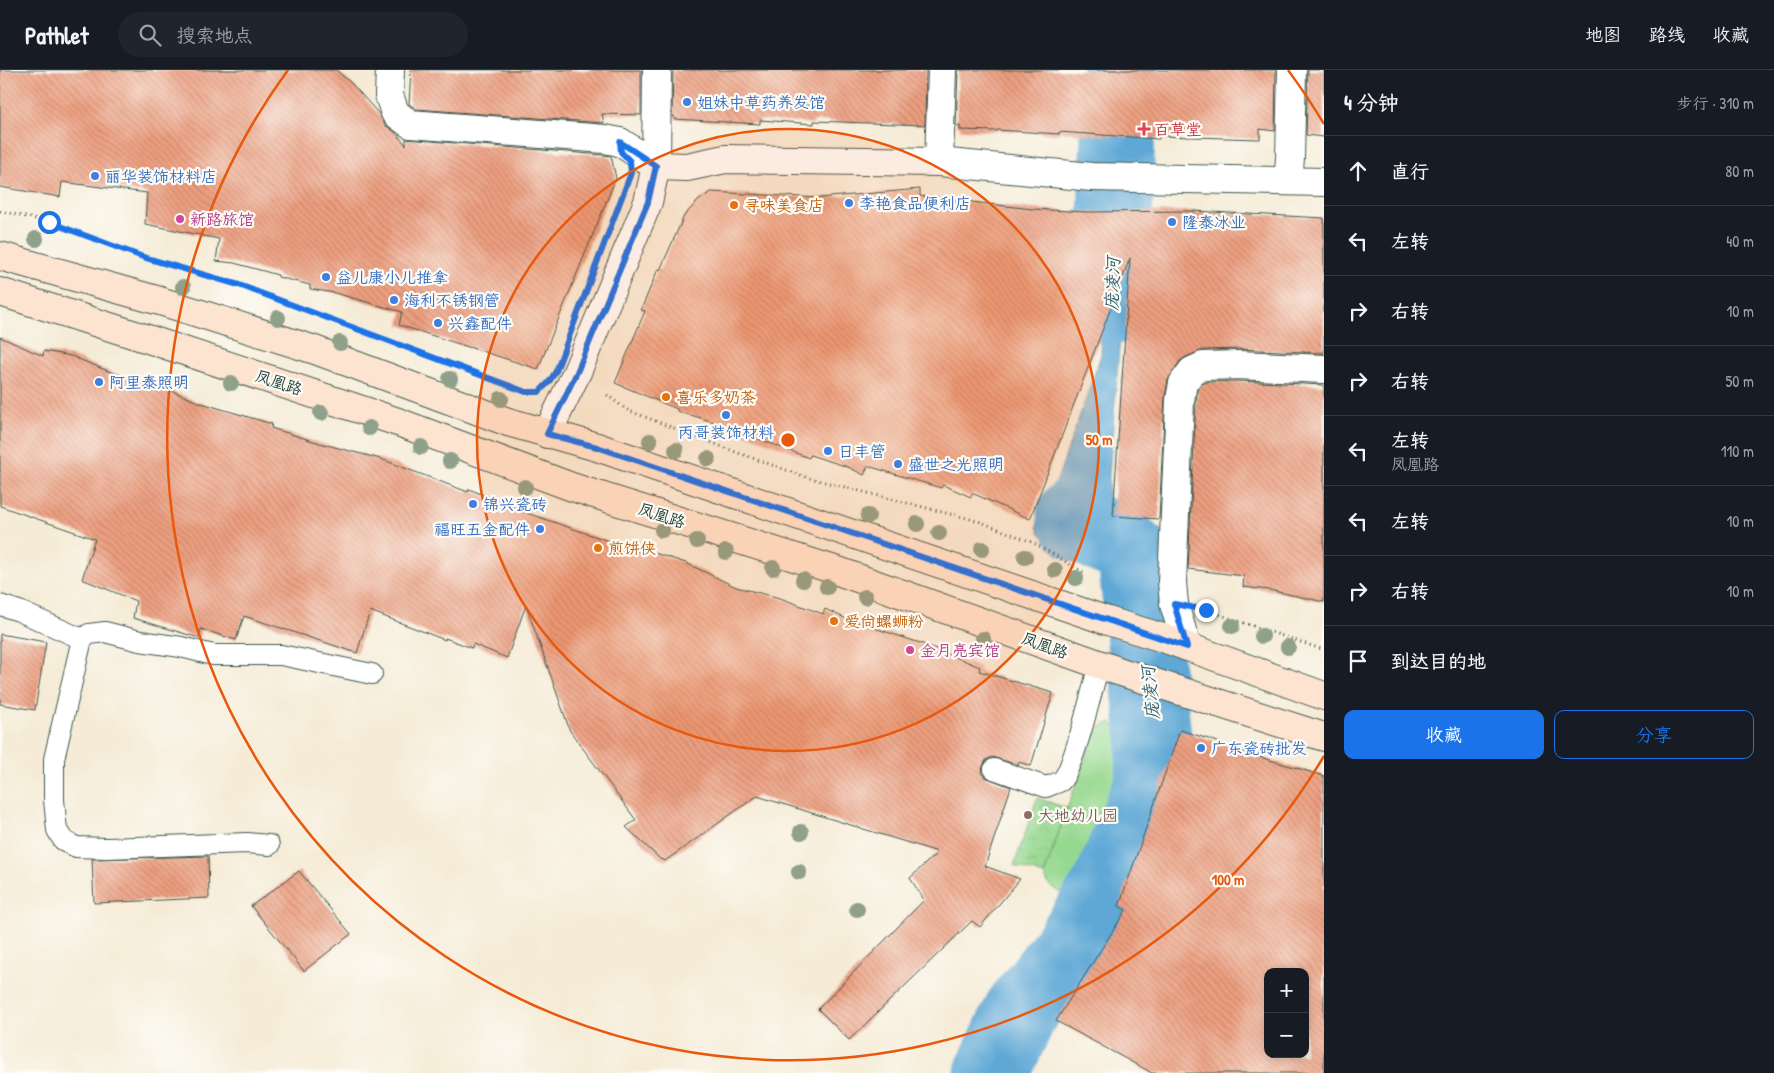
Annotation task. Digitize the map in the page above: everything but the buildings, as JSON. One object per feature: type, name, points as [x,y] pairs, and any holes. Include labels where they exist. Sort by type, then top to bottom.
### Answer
[{"type":"main road","points":[[0,256],[160,301],[315,350],[508,422],[597,447],[1175,643],[1324,696]]},
{"type":"main road","name":"凤凰路","points":[[0,292],[389,419],[572,487],[838,571],[1108,667],[1324,737]]},
{"type":"street","points":[[390,70],[389,95],[395,113],[410,124],[605,139],[620,142],[656,166],[687,167],[725,159],[939,162],[1092,177],[1324,182]]},
{"type":"street","points":[[547,434],[577,372],[648,202],[656,166],[657,70]]},
{"type":"street","points":[[939,162],[942,70]]},
{"type":"street","points":[[1288,182],[1292,70]]},
{"type":"street","points":[[1175,643],[1172,582],[1180,400],[1183,383],[1192,371],[1203,366],[1238,365],[1324,369]]},
{"type":"lane","points":[[0,605],[19,611],[82,639]]},
{"type":"lane","points":[[269,845],[247,843],[107,848],[76,847],[63,840],[57,830],[54,800],[54,759],[82,639],[89,634],[105,632],[140,641],[181,647],[213,655],[281,655],[372,674]]},
{"type":"lane","points":[[994,769],[1046,787],[1061,780],[1068,768],[1108,667]]},
{"type":"path","points":[[0,211],[49,222],[143,257]]},
{"type":"path","points":[[196,272],[258,292]]},
{"type":"path","points":[[605,394],[626,410],[809,478],[978,521],[1032,542],[1084,572]]},
{"type":"path","points":[[1174,604],[1206,610],[1324,650]]},
{"type":"green space","points":[[1112,722],[1120,737],[1129,747],[1131,760],[1126,787],[1089,871],[1067,898],[1049,885],[1044,875],[1093,735],[1100,727]]},
{"type":"green space","points":[[1037,798],[1067,808],[1044,875],[1014,866]]},
{"type":"water","points":[[1104,203],[1126,207],[1120,338],[1106,514],[1110,521],[1116,524],[1161,529],[1161,590],[1080,562],[1040,534],[1037,527],[1038,521],[1052,494],[1101,355]]},
{"type":"waterway","name":"庞凌河","points":[[1112,308],[1120,70]]},
{"type":"waterway","name":"庞凌河","points":[[992,1073],[1021,1011],[1071,946],[1109,887],[1153,782],[1154,736],[1135,558],[1123,545],[1078,524],[1074,515]]},
{"type":"place","name":"姐妹中草药养发馆","points":[[687,102]]},
{"type":"place","name":"百草堂","points":[[1144,129]]},
{"type":"place","name":"丽华装饰材料店","points":[[95,176]]},
{"type":"place","name":"李艳食品便利店","points":[[849,203]]},
{"type":"place","name":"寻味美食店","points":[[734,205]]},
{"type":"place","name":"新路旅馆","points":[[180,219]]},
{"type":"place","name":"隆泰冰业","points":[[1172,222]]},
{"type":"place","name":"益儿康小儿推拿","points":[[326,277]]},
{"type":"place","name":"海利不锈钢管","points":[[394,300]]},
{"type":"place","name":"兴鑫配件","points":[[438,323]]},
{"type":"place","name":"阿里泰照明","points":[[99,382]]},
{"type":"place","name":"喜乐多奶茶","points":[[666,397]]},
{"type":"place","name":"丙哥装饰材料","points":[[726,415]]},
{"type":"place","name":"日丰管","points":[[828,451]]},
{"type":"place","name":"盛世之光照明","points":[[898,464]]},
{"type":"place","name":"锦兴瓷砖","points":[[473,504]]},
{"type":"place","name":"福旺五金配件","points":[[540,529]]},
{"type":"place","name":"煎饼侠","points":[[598,548]]},
{"type":"place","name":"爱尚螺蛳粉","points":[[834,621]]},
{"type":"place","name":"金月亮宾馆","points":[[910,650]]},
{"type":"place","name":"广东瓷砖批发","points":[[1201,748]]},
{"type":"place","name":"大地幼儿园","points":[[1028,815]]},
{"type":"route","points":[[49,222],[143,257],[239,285],[526,392],[539,392],[556,371],[631,173],[630,161],[621,152],[620,142],[656,166],[648,202],[577,372],[547,434],[597,447],[1187,647],[1174,604],[1206,610]]}]
